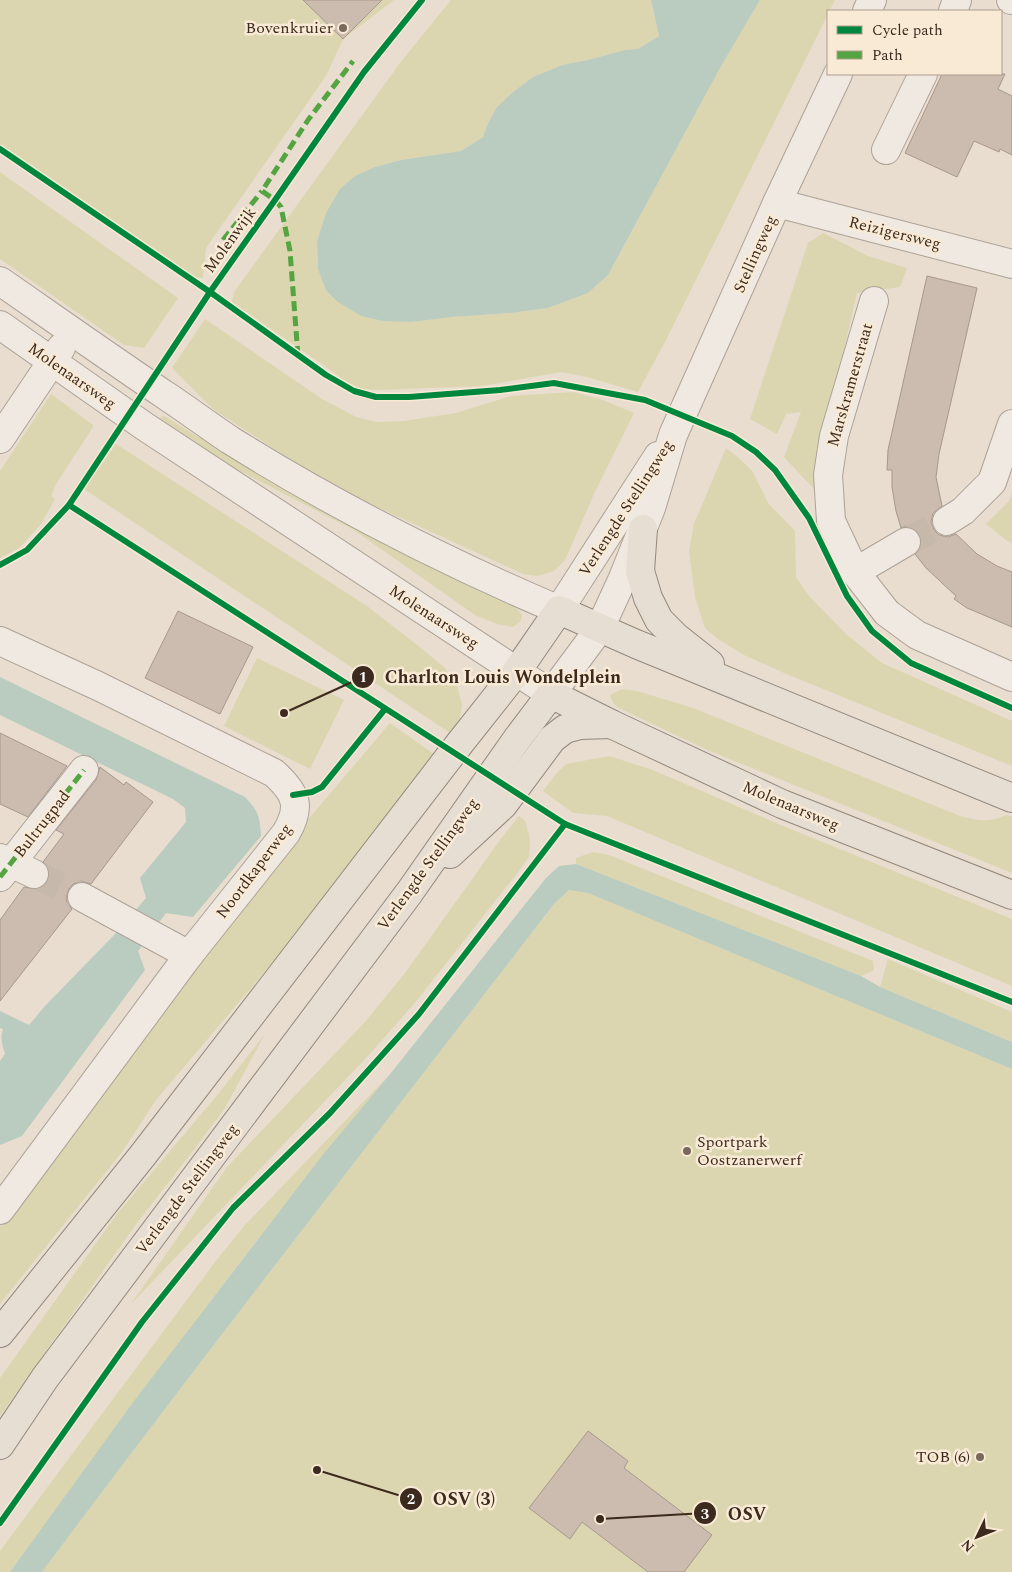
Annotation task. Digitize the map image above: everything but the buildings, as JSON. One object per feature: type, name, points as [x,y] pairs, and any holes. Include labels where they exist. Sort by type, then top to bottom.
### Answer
[{"type":"main road","points":[[643,529],[640,572],[648,598],[660,620],[676,637],[739,686]]},
{"type":"main road","points":[[559,610],[1012,798]]},
{"type":"main road","name":"Verlengde Stellingweg","points":[[0,1333],[143,1155],[517,671],[559,610]]},
{"type":"main road","name":"Verlengde Stellingweg","points":[[0,1445],[45,1378],[409,893],[517,739],[551,694]]},
{"type":"main road","name":"Molenaarsweg","points":[[551,694],[782,804],[1012,896]]},
{"type":"main road","points":[[409,893],[503,805],[552,739],[564,730],[580,725],[611,724]]},
{"type":"street","name":"Stellingweg","points":[[673,435],[777,203],[838,75]]},
{"type":"street","points":[[886,150],[923,75]]},
{"type":"street","name":"Reizigersweg","points":[[777,203],[1012,264]]},
{"type":"street","points":[[0,281],[229,439],[290,476],[374,522],[500,585],[559,610]]},
{"type":"street","name":"Marskramerstraat","points":[[874,301],[834,436],[828,475],[831,521],[856,572],[887,613],[916,634],[1012,677]]},
{"type":"street","name":"Molenaarsweg","points":[[0,325],[144,426],[551,694]]},
{"type":"street","points":[[0,438],[72,332]]},
{"type":"street","points":[[947,521],[963,511],[992,482],[1012,426]]},
{"type":"street","name":"Verlengde Stellingweg","points":[[551,694],[600,628],[623,578],[651,508],[673,435]]},
{"type":"street","name":"Verlengde Stellingweg","points":[[559,610],[652,464],[673,435]]},
{"type":"street","points":[[856,572],[906,542]]},
{"type":"street","name":"Noordkaperweg","points":[[0,641],[98,686],[274,773],[293,795],[295,809],[292,822],[286,833],[178,948],[5,1194]]},
{"type":"street","name":"Bultrugpad","points":[[11,868],[84,770]]},
{"type":"street","points":[[82,897],[178,948]]},
{"type":"shaded area","points":[[0,0],[394,0],[343,39],[326,76],[206,248],[203,278],[190,276],[0,145]]},
{"type":"shaded area","points":[[451,0],[651,0],[659,36],[638,49],[625,50],[562,65],[533,77],[497,107],[483,137],[461,151],[401,160],[375,167],[326,213],[317,241],[318,269],[452,317],[511,313],[548,308],[588,293],[608,275],[720,68],[760,0],[835,0],[830,10],[827,10],[827,16],[665,342],[638,392],[587,377],[561,372],[482,386],[361,389],[346,382],[232,302],[234,292],[400,63]]},
{"type":"shaded area","points":[[651,0],[760,0],[720,68],[608,275],[588,293],[548,308],[410,322],[383,321],[361,316],[338,302],[326,290],[318,269],[317,241],[326,213],[340,189],[355,176],[375,167],[401,160],[461,151],[483,137],[497,107],[533,77],[562,65],[625,50],[638,49],[659,36]]},
{"type":"shaded area","points":[[0,172],[178,298],[144,348],[124,345],[0,259]]},
{"type":"shaded area","points":[[823,233],[868,256],[907,268],[900,287],[857,293],[832,401],[819,442],[819,502],[813,488],[784,457],[801,412],[786,414],[777,434],[750,419],[808,243]]},
{"type":"shaded area","points":[[205,319],[322,399],[356,417],[377,422],[404,421],[456,413],[511,396],[573,392],[603,400],[634,413],[594,494],[565,560],[554,571],[538,576],[523,574],[366,502],[302,467],[213,409],[172,368]]},
{"type":"shaded area","points":[[51,394],[93,425],[93,427],[56,484],[51,496],[55,499],[41,524],[19,548],[0,558],[0,471]]},
{"type":"shaded area","points":[[164,416],[198,437],[243,455],[512,604],[522,615],[521,621],[513,627],[497,624],[475,615],[354,530],[186,443],[158,419]]},
{"type":"shaded area","points":[[116,444],[367,606],[445,668],[457,686],[462,705],[459,726],[453,735],[84,489]]},
{"type":"shaded area","points":[[726,448],[753,472],[768,503],[795,531],[796,577],[809,596],[847,635],[882,663],[1012,721],[1012,766],[784,673],[744,655],[718,639],[705,628],[695,597],[689,551],[694,524]]},
{"type":"shaded area","points":[[1012,493],[1012,543],[986,524],[1009,501]]},
{"type":"shaded area","points":[[257,658],[344,700],[310,769],[224,726]]},
{"type":"shaded area","points":[[0,677],[245,797],[258,814],[261,836],[193,917],[166,913],[138,951],[145,970],[22,1136],[0,1145],[0,1061],[5,1054],[2,1041],[3,1029],[0,1028],[0,1011],[29,1025],[118,931],[146,898],[140,878],[186,822],[185,808],[173,799],[0,715]]},
{"type":"shaded area","points":[[622,689],[637,691],[693,708],[960,816],[984,820],[1007,815],[1012,817],[1012,873],[705,749],[619,708],[613,703],[610,695]]},
{"type":"shaded area","points":[[390,723],[438,757],[410,800],[156,1100],[122,1152],[0,1304],[0,1227],[288,848],[294,836]]},
{"type":"shaded area","points":[[609,756],[653,770],[783,826],[1012,919],[1012,986],[607,816],[573,813],[543,791],[566,764]]},
{"type":"shaded area","points":[[519,816],[525,821],[530,839],[529,857],[414,1004],[367,1057],[131,1304],[227,1167],[365,1022],[405,973]]},
{"type":"shaded area","points":[[593,852],[609,855],[873,961],[874,970],[861,976],[576,864],[576,858]]},
{"type":"shaded area","points":[[576,864],[861,976],[880,987],[1012,1042],[1012,1069],[588,893],[569,890],[554,904],[233,1320],[42,1572],[10,1572],[134,1401],[321,1157],[391,1073],[546,878],[559,866]]},
{"type":"shaded area","name":"Sportpark Oostzanerwerf","points":[[569,890],[588,893],[1012,1069],[1012,1572],[42,1572],[233,1320],[554,904]]},
{"type":"shaded area","points":[[888,959],[1012,1012],[1012,1042],[880,987]]},
{"type":"shaded area","points":[[265,1034],[225,1108],[137,1223],[0,1416],[0,1378],[117,1214],[219,1093]]},
{"type":"shaded area","points":[[391,1073],[244,1257],[149,1382],[10,1572],[0,1572],[0,1551],[215,1262],[245,1225]]},
{"type":"tunnel","points":[[906,542],[947,521]]},
{"type":"tunnel","points":[[34,874],[82,897]]},
{"type":"marked path","points":[[298,356],[290,251],[281,207],[262,191],[308,120],[353,61]]},
{"type":"marked path","points":[[223,240],[262,191]]},
{"type":"marked path","points":[[0,877],[84,770]]},
{"type":"cycle path","name":"Molenwijk","points":[[0,149],[210,292],[364,72],[422,0]]},
{"type":"cycle path","points":[[1012,708],[911,663],[872,631],[847,596],[809,518],[775,470],[756,452],[732,436],[645,400],[554,383],[500,390],[409,397],[376,397],[354,391],[326,375],[210,292],[69,505],[565,824],[1012,1002]]},
{"type":"cycle path","points":[[0,565],[27,550],[69,505]]},
{"type":"cycle path","points":[[293,795],[312,792],[322,787],[385,709]]},
{"type":"cycle path","points":[[0,1523],[142,1322],[233,1208],[330,1113],[419,1014],[565,824]]},
{"type":"place","name":"Bovenkruier","points":[[343,28]]},
{"type":"place","name":"Charlton Louis Wondelplein","points":[[284,713]]},
{"type":"place","name":"Sportpark Oostzanerwerf","points":[[687,1151]]},
{"type":"place","name":"TOB (6)","points":[[980,1457]]},
{"type":"place","name":"OSV (3)","points":[[317,1470]]},
{"type":"place","name":"OSV","points":[[600,1519]]}]
